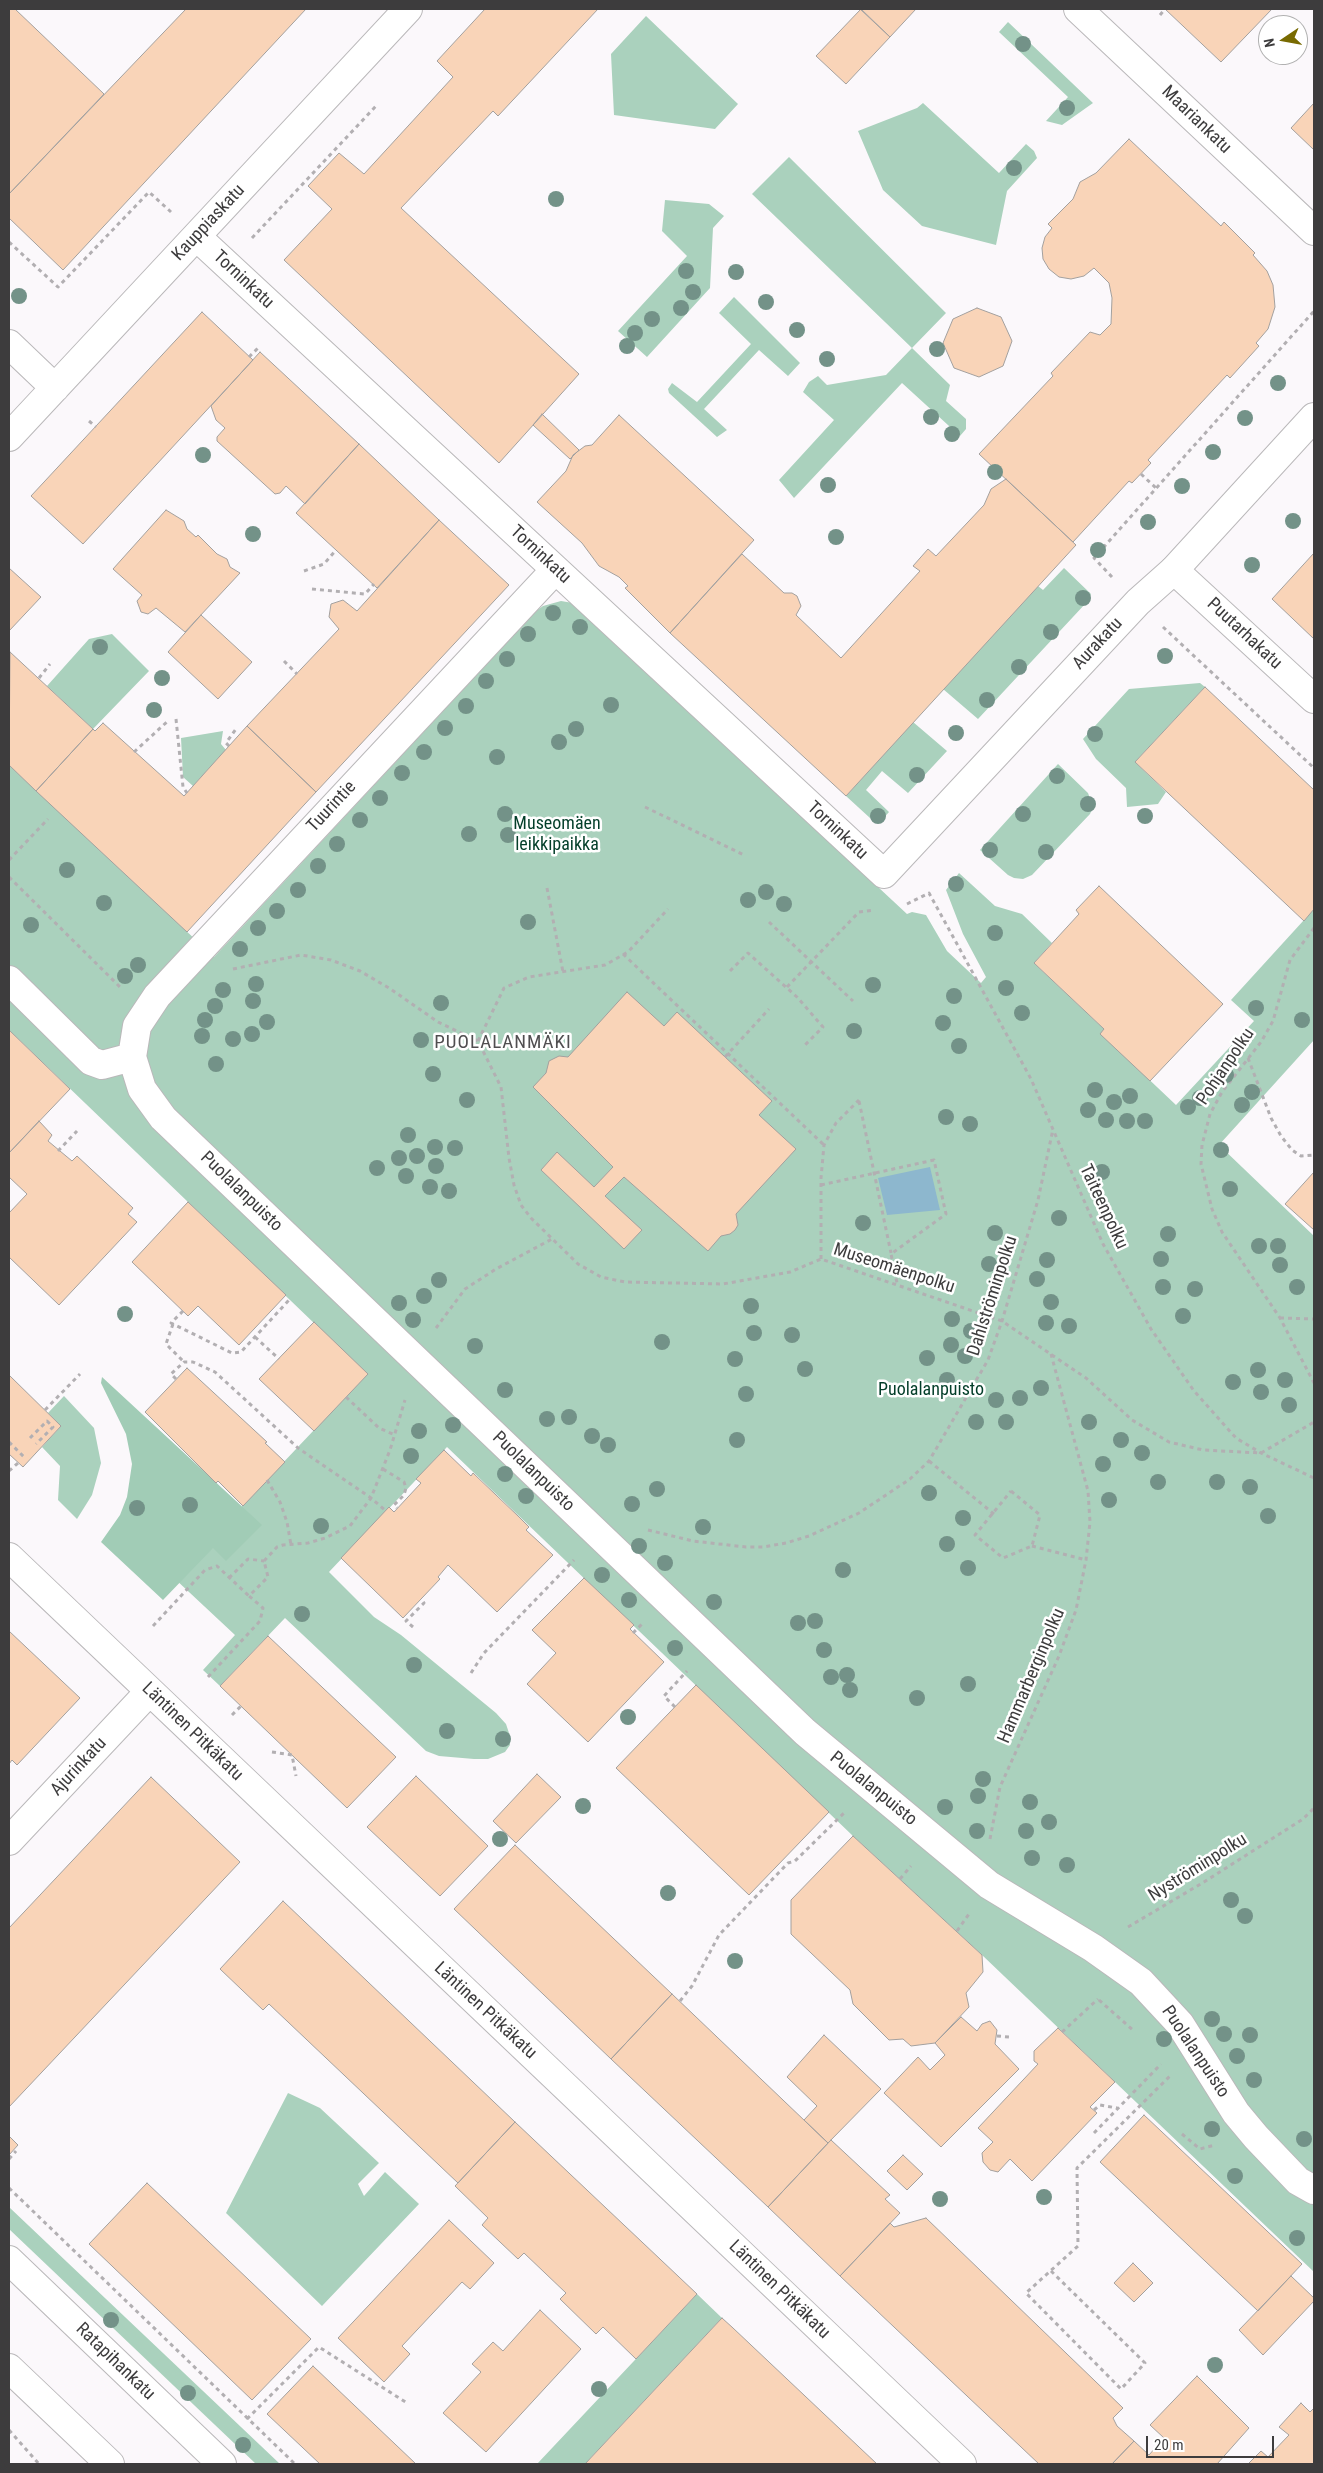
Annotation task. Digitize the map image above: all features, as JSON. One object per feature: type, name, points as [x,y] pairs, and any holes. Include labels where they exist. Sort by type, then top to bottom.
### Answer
[{"type":"street","name":"Kauppiaskatu","points":[[9,437],[408,9]]},
{"type":"street","name":"Maariankatu","points":[[1078,9],[1314,231]]},
{"type":"street","name":"Torninkatu","points":[[196,237],[884,874]]},
{"type":"street","points":[[9,344],[55,388]]},
{"type":"street","name":"Aurakatu","points":[[884,874],[1138,602],[1174,570],[1314,417]]},
{"type":"street","name":"Tuurintie","points":[[132,1057],[137,1026],[157,996],[555,570]]},
{"type":"street","name":"Puutarhakatu","points":[[1174,570],[1314,698]]},
{"type":"street","points":[[9,980],[91,1061],[102,1065],[132,1057]]},
{"type":"street","name":"Puolalanpuisto","points":[[132,1057],[142,1089],[163,1118],[599,1534],[664,1600],[805,1732],[989,1884],[1093,1948],[1141,1982],[1161,2001],[1180,2024],[1236,2113],[1274,2158],[1298,2181],[1314,2190]]},
{"type":"street","name":"Läntinen Pitkäkatu","points":[[9,1557],[962,2464]]},
{"type":"street","name":"Ajurinkatu","points":[[9,1841],[149,1692]]},
{"type":"street","name":"Ratapihankatu","points":[[9,2260],[222,2464]]},
{"type":"street","points":[[9,2368],[110,2464]]},
{"type":"path","points":[[1160,15],[1165,9]]},
{"type":"path","points":[[247,243],[376,106]]},
{"type":"path","points":[[9,242],[58,287],[149,192]]},
{"type":"path","points":[[1116,580],[1094,558],[1314,311]]},
{"type":"path","points":[[249,357],[262,343]]},
{"type":"path","points":[[89,421],[96,427]]},
{"type":"path","points":[[1141,474],[1157,489]]},
{"type":"path","points":[[304,571],[324,564],[336,550]]},
{"type":"path","points":[[312,589],[365,594],[374,584]]},
{"type":"path","points":[[1172,635],[1314,768]]},
{"type":"path","points":[[284,661],[297,674]]},
{"type":"path","points":[[39,678],[50,664]]},
{"type":"path","points":[[176,719],[183,787],[188,793]]},
{"type":"path","points":[[134,752],[169,720]]},
{"type":"path","points":[[229,746],[226,743],[236,729]]},
{"type":"path","points":[[645,807],[744,855]]},
{"type":"path","points":[[9,860],[48,819]]},
{"type":"path","points":[[9,877],[123,990]]},
{"type":"path","points":[[547,888],[563,972]]},
{"type":"path","name":"Taiteenpolku","points":[[929,893],[1004,1028],[1053,1129],[1103,1244],[1151,1329],[1213,1415],[1236,1438],[1261,1453],[1314,1478]]},
{"type":"path","points":[[239,969],[296,955],[311,955],[331,960],[360,971],[389,988],[438,1022],[478,1041],[504,988],[529,977],[605,965],[623,954],[668,909]]},
{"type":"path","points":[[788,987],[858,912]]},
{"type":"path","points":[[769,922],[853,1001]]},
{"type":"path","name":"Pohjanpolku","points":[[1314,928],[1290,960],[1273,1021],[1261,1042],[1231,1078],[1210,1114],[1202,1145],[1201,1164],[1212,1209],[1222,1232],[1280,1318],[1314,1383]]},
{"type":"path","points":[[730,971],[748,953],[788,987],[824,1027],[805,1045]]},
{"type":"path","points":[[623,954],[726,1056],[824,1145]]},
{"type":"path","points":[[726,1056],[769,1009]]},
{"type":"path","name":"Museomäenpolku","points":[[478,1041],[501,1087],[509,1158],[514,1185],[521,1205],[578,1264],[601,1277],[625,1282],[723,1284],[790,1272],[821,1259],[897,1283],[1002,1321],[1086,1378],[1132,1420],[1169,1442],[1202,1450],[1261,1453]]},
{"type":"path","points":[[1248,1058],[1281,1136],[1292,1150],[1300,1156],[1314,1155]]},
{"type":"path","points":[[821,1259],[821,1185],[824,1145],[836,1123],[859,1100],[897,1283]]},
{"type":"path","name":"Dahlströminpolku","points":[[599,1534],[618,1528],[635,1527],[693,1541],[763,1547],[786,1543],[809,1536],[859,1514],[910,1479],[930,1460],[988,1360],[1002,1321],[1038,1200],[1053,1129]]},
{"type":"path","points":[[58,1151],[77,1132]]},
{"type":"path","points":[[821,1185],[934,1160],[946,1214],[891,1254]]},
{"type":"path","points":[[435,1329],[465,1289],[496,1269],[552,1239]]},
{"type":"path","points":[[173,1324],[232,1352],[241,1352],[290,1299]]},
{"type":"path","points":[[183,1311],[171,1323],[173,1324],[166,1344],[184,1362]]},
{"type":"path","points":[[1280,1318],[1314,1319]]},
{"type":"path","points":[[255,1336],[279,1359]]},
{"type":"path","name":"Hammarberginpolku","points":[[991,1833],[1000,1787],[1059,1656],[1076,1610],[1086,1560],[1090,1522],[1088,1492],[1050,1353]]},
{"type":"path","points":[[176,1379],[171,1374],[184,1362],[193,1362],[215,1372],[298,1448],[372,1498],[386,1511]]},
{"type":"path","points":[[45,1410],[80,1374]]},
{"type":"path","points":[[264,1561],[278,1548],[308,1543],[341,1532],[350,1526],[372,1498],[407,1395]]},
{"type":"path","points":[[346,1397],[379,1428],[395,1434]]},
{"type":"path","points":[[30,1438],[47,1421],[53,1427],[36,1444]]},
{"type":"path","points":[[1261,1453],[1314,1422]]},
{"type":"path","points":[[9,1442],[24,1457]]},
{"type":"path","points":[[930,1460],[994,1514]]},
{"type":"path","points":[[9,1472],[18,1463]]},
{"type":"path","points":[[383,1469],[404,1482],[406,1488],[404,1495],[394,1505],[397,1508]]},
{"type":"path","points":[[267,1480],[280,1502],[287,1522],[291,1545]]},
{"type":"path","points":[[1032,1546],[1040,1515],[1012,1491],[975,1535],[1003,1558],[1032,1546],[1086,1560]]},
{"type":"path","points":[[230,1578],[248,1559],[264,1561]]},
{"type":"path","points":[[249,1596],[268,1577],[264,1561]]},
{"type":"path","points":[[153,1626],[205,1570],[217,1566],[263,1608],[260,1621],[208,1677]]},
{"type":"path","points":[[471,1673],[484,1653],[566,1568]]},
{"type":"path","points":[[414,1627],[406,1621],[424,1603],[421,1599]]},
{"type":"path","points":[[675,1707],[664,1696],[687,1671]]},
{"type":"path","points":[[232,1715],[241,1706]]},
{"type":"path","points":[[272,1752],[292,1755],[296,1776]]},
{"type":"path","name":"Nyströminpolku","points":[[1093,1948],[1204,1882],[1303,1819],[1314,1808]]},
{"type":"path","points":[[680,2001],[692,1986],[720,1935],[788,1863],[795,1862],[845,1812]]},
{"type":"path","points":[[1091,1992],[1138,2035]]},
{"type":"path","points":[[1062,2032],[1098,1998]]},
{"type":"path","points":[[997,2036],[1009,2037]]},
{"type":"path","points":[[1094,2133],[1165,2060]]},
{"type":"path","points":[[1051,2271],[1145,2363],[1121,2389],[1026,2293],[1078,2246],[1077,2168],[1176,2071]]},
{"type":"path","points":[[1094,2110],[1100,2105],[1118,2108]]},
{"type":"path","points":[[1182,2134],[1200,2149],[1217,2144]]},
{"type":"path","points":[[9,2159],[16,2151]]},
{"type":"path","points":[[9,2188],[295,2464]]},
{"type":"path","points":[[247,2419],[320,2346],[407,2403]]},
{"type":"path","points":[[9,2430],[39,2464]]},
{"type":"green space","points":[[646,16],[738,104],[715,129],[614,115],[611,54]]},
{"type":"green space","points":[[1008,22],[1093,103],[1062,125],[1046,121],[1068,97],[999,32]]},
{"type":"green space","points":[[923,103],[999,173],[1026,144],[1034,151],[1037,158],[1007,191],[996,245],[922,226],[883,190],[858,131],[917,108]]},
{"type":"green space","points":[[789,157],[946,313],[912,348],[752,194]]},
{"type":"green space","points":[[665,200],[709,204],[724,216],[713,228],[710,288],[647,357],[618,331],[687,256],[662,231]]},
{"type":"green space","points":[[734,297],[800,363],[788,376],[759,350],[704,409],[727,430],[717,437],[669,393],[668,389],[672,383],[697,402],[751,344],[719,313]]},
{"type":"green space","points":[[912,348],[950,385],[946,401],[966,419],[966,429],[960,436],[902,383],[794,498],[779,480],[834,420],[803,392],[809,382],[818,376],[827,385],[886,375]]},
{"type":"green space","points":[[1064,568],[1091,594],[1086,603],[978,719],[943,689],[1038,586],[1043,590]]},
{"type":"green space","name":"Puolalanpuisto","points":[[561,601],[573,603],[907,914],[912,912],[926,915],[947,951],[981,983],[986,977],[963,934],[946,890],[959,873],[995,906],[1022,914],[1052,943],[1034,963],[1104,1029],[1101,1034],[1176,1105],[1254,1021],[1231,1000],[1314,909],[1314,1040],[1219,1145],[1314,1236],[1314,2272],[982,1955],[853,1836],[447,1447],[329,1572],[374,1617],[401,1635],[496,1713],[506,1724],[510,1736],[510,1745],[505,1752],[488,1759],[474,1759],[439,1756],[426,1751],[285,1618],[220,1686],[203,1670],[235,1635],[174,1578],[367,1374],[9,1030],[9,765],[214,957],[536,611],[543,606]]},
{"type":"green space","points":[[112,634],[149,671],[93,729],[47,686],[89,639]]},
{"type":"green space","points":[[1200,683],[1205,687],[1135,762],[1166,792],[1158,804],[1127,807],[1126,788],[1096,759],[1083,739],[1129,689]]},
{"type":"green space","points":[[913,722],[947,751],[908,793],[882,771],[866,790],[889,812],[881,821],[870,818],[846,796]]},
{"type":"green space","points":[[223,731],[221,744],[226,750],[193,786],[183,777],[181,738]]},
{"type":"green space","points":[[1058,764],[1088,793],[1093,807],[1090,814],[1032,875],[1023,879],[1014,878],[980,850]]},
{"type":"green space","points":[[102,1377],[262,1525],[226,1561],[213,1548],[163,1600],[101,1542],[120,1515],[127,1497],[132,1464],[126,1434],[101,1383]]},
{"type":"green space","points":[[64,1396],[94,1428],[101,1463],[92,1495],[77,1519],[58,1500],[60,1466],[42,1447],[61,1426],[48,1413]]},
{"type":"green space","points":[[288,2093],[320,2108],[379,2163],[358,2184],[364,2196],[385,2172],[419,2204],[322,2306],[226,2213]]},
{"type":"green space","points":[[9,2207],[280,2464],[256,2464],[9,2229]]},
{"type":"green space","points":[[697,2294],[722,2318],[585,2464],[537,2464]]},
{"type":"water","points":[[930,1167],[940,1210],[887,1215],[878,1178]]},
{"type":"building","points":[[9,9],[15,9],[104,94],[9,194]]},
{"type":"building","points":[[186,9],[306,9],[63,270],[9,218],[9,194]]},
{"type":"building","points":[[485,9],[598,9],[498,116],[493,111],[401,208],[579,374],[499,463],[284,260],[332,209],[308,186],[339,153],[364,174],[453,77],[437,61]]},
{"type":"building","points":[[860,9],[916,9],[890,37]]},
{"type":"building","points":[[861,9],[890,37],[846,84],[816,56]]},
{"type":"building","points":[[1165,9],[1272,9],[1266,15],[1258,15],[1258,24],[1221,62]]},
{"type":"building","points":[[1314,103],[1314,150],[1291,128]]},
{"type":"building","points":[[1129,139],[1221,226],[1224,222],[1255,253],[1253,255],[1267,271],[1273,285],[1275,307],[1268,329],[1256,343],[1259,346],[1230,378],[1227,375],[1148,460],[1151,463],[1132,483],[1129,481],[1073,542],[979,454],[1053,376],[1051,373],[1090,332],[1100,335],[1111,324],[1112,298],[1109,283],[1094,268],[1084,276],[1071,279],[1059,277],[1049,269],[1043,259],[1042,248],[1045,237],[1052,228],[1048,224],[1073,199],[1080,182],[1096,173]]},
{"type":"building","points":[[977,308],[1001,317],[1012,341],[1003,366],[979,377],[954,368],[943,343],[953,319]]},
{"type":"building","points":[[202,312],[253,360],[83,544],[31,496]]},
{"type":"building","points":[[260,352],[359,444],[305,504],[286,486],[280,493],[275,494],[217,441],[217,437],[225,428],[216,420],[211,406]]},
{"type":"building","points":[[542,414],[579,450],[570,459],[533,425]]},
{"type":"building","points":[[619,415],[754,540],[670,633],[625,588],[628,586],[619,577],[599,566],[582,543],[537,502],[566,471],[573,455],[585,446],[592,445]]},
{"type":"building","points":[[359,444],[439,520],[377,588],[296,513]]},
{"type":"building","points":[[1006,479],[1076,545],[846,796],[670,633],[742,554],[784,593],[792,593],[797,596],[801,606],[796,615],[841,658],[920,571],[913,566],[928,549],[936,556],[984,505],[991,489]]},
{"type":"building","points":[[166,510],[184,521],[187,529],[196,537],[198,535],[217,554],[227,559],[230,567],[240,573],[185,632],[156,608],[148,614],[141,612],[137,601],[142,595],[113,569]]},
{"type":"building","points":[[439,520],[509,585],[316,792],[247,726],[339,629],[329,617],[331,604],[343,600],[357,611]]},
{"type":"building","points":[[1314,553],[1314,639],[1272,599]]},
{"type":"building","points":[[9,568],[41,597],[9,631]]},
{"type":"building","points":[[201,615],[252,662],[218,699],[168,652]]},
{"type":"building","points":[[10,652],[93,729],[36,791],[9,765]]},
{"type":"building","points":[[1205,687],[1314,790],[1314,909],[1304,921],[1135,762]]},
{"type":"building","points":[[103,723],[184,796],[247,726],[316,792],[187,932],[36,791],[93,729],[95,731]]},
{"type":"building","points":[[1099,886],[1223,1004],[1150,1081],[1100,1034],[1104,1029],[1034,963],[1079,914],[1076,910]]},
{"type":"building","points":[[627,992],[664,1026],[677,1012],[772,1101],[759,1115],[796,1149],[736,1214],[738,1225],[735,1230],[730,1234],[721,1236],[708,1251],[624,1177],[605,1196],[642,1230],[624,1249],[541,1170],[557,1152],[594,1187],[613,1167],[533,1087],[546,1073],[549,1061],[559,1056],[568,1057]]},
{"type":"building","points":[[9,1030],[70,1089],[9,1153]]},
{"type":"building","points":[[39,1121],[52,1135],[48,1141],[72,1161],[77,1156],[133,1208],[128,1214],[137,1222],[59,1305],[9,1257],[9,1213],[27,1194],[9,1177],[9,1153]]},
{"type":"building","points":[[1314,1172],[1314,1230],[1285,1204]]},
{"type":"building","points":[[188,1202],[286,1295],[239,1345],[198,1306],[188,1316],[132,1262]]},
{"type":"building","points":[[314,1322],[368,1374],[314,1431],[259,1379]]},
{"type":"building","points":[[187,1368],[267,1442],[265,1443],[285,1462],[243,1506],[218,1481],[216,1483],[145,1412]]},
{"type":"building","points":[[9,1375],[61,1426],[23,1467],[9,1454]]},
{"type":"building","points":[[444,1450],[471,1476],[473,1473],[518,1516],[529,1527],[526,1530],[553,1555],[497,1612],[448,1565],[438,1577],[440,1579],[403,1618],[341,1558],[389,1507],[394,1512],[421,1483],[416,1479]]},
{"type":"building","points":[[584,1578],[634,1625],[630,1629],[664,1662],[588,1742],[527,1684],[556,1653],[532,1630]]},
{"type":"building","points":[[9,1631],[80,1698],[17,1765],[12,1760],[9,1764]]},
{"type":"building","points":[[268,1636],[396,1757],[347,1808],[220,1686]]},
{"type":"building","points":[[696,1685],[829,1812],[749,1895],[616,1768]]},
{"type":"building","points":[[537,1774],[561,1797],[516,1843],[493,1821]]},
{"type":"building","points":[[416,1776],[488,1846],[440,1896],[367,1827]]},
{"type":"building","points":[[151,1777],[240,1862],[9,2107],[9,1928]]},
{"type":"building","points":[[853,1836],[982,1955],[983,1972],[966,1993],[969,2007],[935,2043],[911,2046],[903,2039],[889,2040],[853,2004],[850,1990],[791,1934],[791,1900]]},
{"type":"building","points":[[515,1845],[672,1994],[611,2059],[454,1909]]},
{"type":"building","points":[[283,1901],[515,2122],[458,2183],[269,2004],[263,2010],[220,1969]]},
{"type":"building","points":[[672,1994],[828,2143],[768,2207],[611,2059]]},
{"type":"building","points":[[961,2017],[977,2031],[982,2024],[990,2021],[997,2030],[995,2044],[1019,2069],[941,2147],[884,2093],[918,2057],[930,2070],[945,2055],[935,2043]]},
{"type":"building","points":[[1058,2028],[1115,2082],[1090,2107],[1097,2113],[1032,2181],[1010,2159],[998,2172],[990,2170],[983,2162],[982,2153],[993,2142],[978,2128],[1038,2064],[1034,2061],[1034,2051]]},
{"type":"building","points":[[824,2035],[881,2089],[828,2143],[804,2120],[817,2106],[787,2077]]},
{"type":"building","points":[[1144,2115],[1302,2264],[1258,2311],[1100,2162]]},
{"type":"building","points":[[515,2122],[697,2294],[636,2359],[603,2327],[596,2334],[560,2299],[566,2293],[524,2253],[518,2259],[482,2225],[488,2218],[455,2186]]},
{"type":"building","points":[[9,2136],[18,2145],[9,2155]]},
{"type":"building","points":[[831,2140],[890,2195],[885,2199],[900,2213],[840,2276],[768,2207]]},
{"type":"building","points":[[903,2155],[923,2174],[907,2190],[887,2171]]},
{"type":"building","points":[[147,2183],[311,2339],[252,2400],[89,2244]]},
{"type":"building","points":[[926,2218],[1123,2408],[1113,2418],[1117,2426],[1134,2441],[1112,2464],[1039,2464],[840,2276],[890,2223],[894,2227]]},
{"type":"building","points":[[449,2220],[494,2263],[470,2289],[462,2282],[402,2346],[410,2354],[384,2382],[338,2338]]},
{"type":"building","points":[[1133,2263],[1153,2283],[1134,2302],[1114,2283]]},
{"type":"building","points":[[1291,2276],[1314,2298],[1314,2301],[1263,2355],[1239,2330]]},
{"type":"building","points":[[540,2310],[581,2349],[486,2452],[443,2413],[481,2372],[472,2364],[493,2342],[503,2351]]},
{"type":"building","points":[[722,2318],[733,2328],[877,2464],[585,2464]]},
{"type":"building","points":[[313,2366],[416,2464],[320,2464],[267,2414]]},
{"type":"building","points":[[1197,2376],[1249,2428],[1217,2464],[1112,2464],[1134,2441],[1149,2455],[1164,2438],[1150,2425]]},
{"type":"building","points":[[1301,2403],[1310,2412],[1314,2408],[1314,2464],[1248,2464],[1261,2451],[1268,2457],[1289,2435],[1279,2427]]},
{"type":"district","name":"PUOLALANMÄKI","points":[[503,1043]]},
{"type":"park label","name":"Museomäen leikkipaikka","points":[[557,834]]}]
